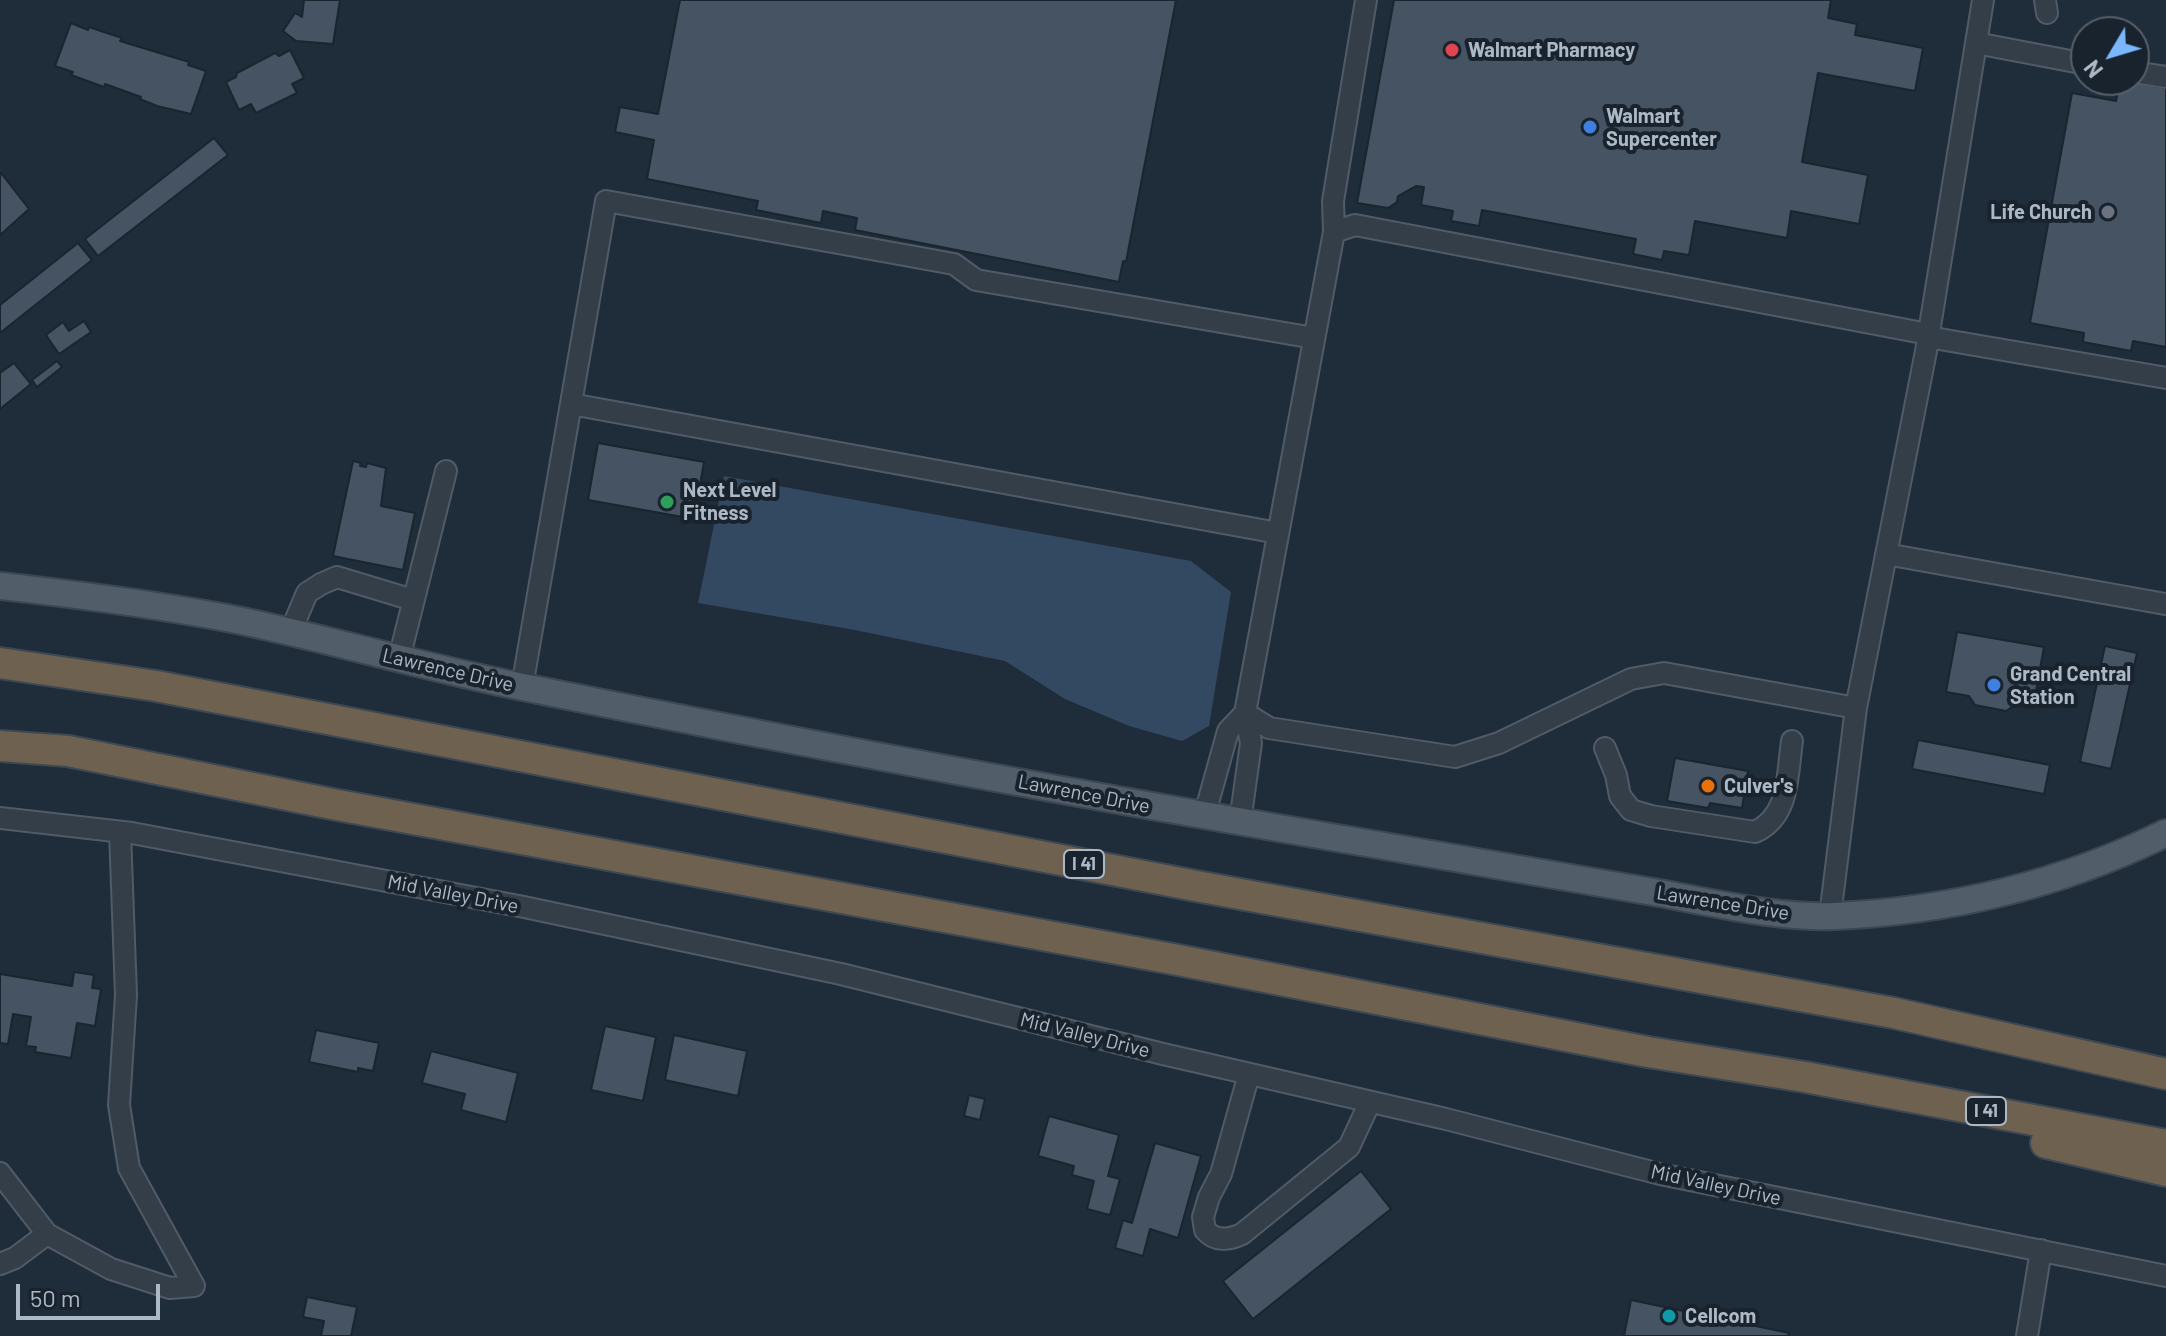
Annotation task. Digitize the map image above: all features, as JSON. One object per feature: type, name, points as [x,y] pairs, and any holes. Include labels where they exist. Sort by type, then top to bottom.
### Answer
[{"type":"highway","name":"I 41","points":[[0,663],[172,689],[1196,886],[1894,1013],[2166,1074]]},
{"type":"highway","name":"I 41","points":[[0,746],[68,751],[332,804],[1178,960],[1648,1052],[1805,1077],[2166,1145]]},
{"type":"highway","points":[[1894,1013],[2166,1055]]},
{"type":"highway","points":[[1805,1077],[2042,1142],[2166,1171]]},
{"type":"main road","name":"Lawrence Drive","points":[[0,586],[82,595],[242,621],[522,687],[1204,817],[1794,914],[1830,916],[1961,901],[2010,891],[2117,856],[2166,833]]},
{"type":"street","points":[[1240,822],[1251,743],[1245,713],[1334,232],[1333,201],[1366,0]]},
{"type":"street","points":[[1830,916],[1856,708],[1928,335],[1983,0]]},
{"type":"street","points":[[1976,43],[2070,61]]},
{"type":"street","points":[[522,687],[606,201],[954,264],[976,280],[1314,338]]},
{"type":"street","points":[[1334,232],[1355,225],[2166,378]]},
{"type":"street","points":[[571,404],[1278,533]]},
{"type":"street","points":[[399,659],[446,471]]},
{"type":"street","points":[[1886,554],[2165,604]]},
{"type":"street","points":[[290,633],[307,593],[337,577],[413,600]]},
{"type":"street","points":[[1245,713],[1269,728],[1455,757],[1499,743],[1631,679],[1664,673],[1856,708]]},
{"type":"street","points":[[1204,817],[1228,731],[1245,713]]},
{"type":"street","points":[[1605,748],[1616,775],[1620,796],[1631,810],[1651,816],[1755,832],[1777,817],[1785,795],[1792,741]]},
{"type":"street","name":"Mid Valley Drive","points":[[0,818],[120,832],[524,907],[841,974],[1660,1174],[2166,1276]]},
{"type":"street","points":[[0,1173],[47,1234],[111,1269],[170,1288],[194,1286],[129,1168],[119,1105],[126,995],[120,832]]},
{"type":"street","points":[[1249,1074],[1221,1174],[1203,1217],[1205,1230],[1219,1239],[1232,1239],[1242,1234],[1349,1147],[1370,1102]]},
{"type":"street","points":[[0,1264],[15,1258],[47,1234]]},
{"type":"street","points":[[2027,1336],[2041,1250]]},
{"type":"water","points":[[724,476],[1191,561],[1231,592],[1209,726],[1182,741],[1129,726],[1065,699],[1005,661],[855,630],[698,603]]},
{"type":"building","points":[[304,0],[340,0],[333,44],[296,41],[283,31],[295,13],[302,17]]},
{"type":"building","points":[[680,0],[1176,0],[1126,262],[1123,261],[1119,282],[855,230],[857,218],[823,211],[821,223],[756,210],[758,201],[647,179],[654,140],[615,132],[620,107],[658,114]]},
{"type":"building","name":"Walmart Supercenter","points":[[1394,0],[1831,0],[1828,18],[1857,24],[1855,35],[1923,48],[1915,91],[1818,73],[1802,162],[1868,175],[1859,224],[1791,211],[1787,238],[1695,221],[1689,255],[1664,251],[1662,260],[1633,254],[1636,239],[1482,210],[1479,226],[1451,221],[1453,211],[1421,205],[1424,187],[1416,186],[1398,196],[1397,202],[1388,208],[1357,203]]},
{"type":"building","points":[[71,23],[122,38],[120,41],[189,62],[188,65],[206,71],[191,114],[157,106],[105,84],[104,87],[71,75],[73,72],[55,66]]},
{"type":"building","points":[[290,50],[304,78],[292,84],[297,93],[256,113],[251,104],[239,110],[226,82],[275,53],[279,56]]},
{"type":"building","name":"Life Church","points":[[2150,85],[2166,88],[2166,347],[2133,341],[2131,351],[2083,342],[2084,333],[2030,323],[2071,96],[2116,101],[2117,96],[2150,96]]},
{"type":"building","points":[[214,138],[228,155],[98,256],[85,239]]},
{"type":"building","points":[[0,174],[29,209],[0,235]]},
{"type":"building","points":[[78,243],[92,260],[0,333],[0,305]]},
{"type":"building","points":[[84,321],[91,332],[59,354],[46,335],[63,322],[69,331]]},
{"type":"building","points":[[57,361],[62,367],[37,387],[32,380]]},
{"type":"building","points":[[14,363],[31,384],[0,409],[0,373]]},
{"type":"building","points":[[598,443],[704,462],[694,519],[588,500]]},
{"type":"building","points":[[353,461],[361,463],[360,466],[366,467],[367,463],[386,468],[381,506],[415,513],[403,570],[333,556]]},
{"type":"building","points":[[1957,632],[2044,647],[2033,708],[2015,705],[2006,711],[1975,705],[1969,696],[1946,692]]},
{"type":"building","points":[[2105,646],[2137,653],[2111,769],[2080,762]]},
{"type":"building","points":[[1918,740],[2050,765],[2044,794],[1912,769]]},
{"type":"building","name":"Culver's","points":[[1675,758],[1748,771],[1742,808],[1710,803],[1708,808],[1667,801]]},
{"type":"building","points":[[74,972],[94,975],[92,988],[101,989],[95,1026],[77,1023],[71,1058],[35,1052],[36,1047],[26,1046],[31,1017],[13,1014],[8,1044],[0,1043],[0,974],[72,986]]},
{"type":"building","points":[[605,1026],[656,1037],[643,1101],[591,1090]]},
{"type":"building","points":[[316,1030],[379,1043],[373,1071],[358,1068],[358,1072],[309,1062]]},
{"type":"building","points":[[674,1035],[747,1051],[738,1096],[665,1080]]},
{"type":"building","points":[[431,1051],[518,1073],[506,1122],[461,1110],[465,1094],[422,1083]]},
{"type":"building","points":[[969,1095],[985,1099],[980,1120],[964,1116]]},
{"type":"building","points":[[1049,1116],[1119,1135],[1108,1176],[1120,1179],[1110,1215],[1087,1209],[1094,1181],[1072,1175],[1074,1166],[1038,1156]]},
{"type":"building","points":[[1155,1143],[1201,1156],[1178,1238],[1150,1229],[1143,1256],[1115,1248],[1123,1220],[1132,1223]]},
{"type":"building","points":[[1361,1171],[1391,1209],[1253,1319],[1223,1281]]},
{"type":"building","points":[[307,1297],[357,1307],[351,1336],[321,1336],[324,1321],[303,1317]]},
{"type":"building","name":"Cellcom","points":[[1631,1300],[1789,1333],[1788,1336],[1624,1336]]},
{"type":"place","name":"Walmart Pharmacy","points":[[1452,50]]},
{"type":"place","name":"Walmart Supercenter","points":[[1590,127]]},
{"type":"place","name":"Life Church","points":[[2108,212]]},
{"type":"place","name":"Next Level Fitness","points":[[667,502]]},
{"type":"place","name":"Grand Central Station","points":[[1994,685]]},
{"type":"place","name":"Culver's","points":[[1708,786]]},
{"type":"place","name":"Cellcom","points":[[1669,1316]]}]
